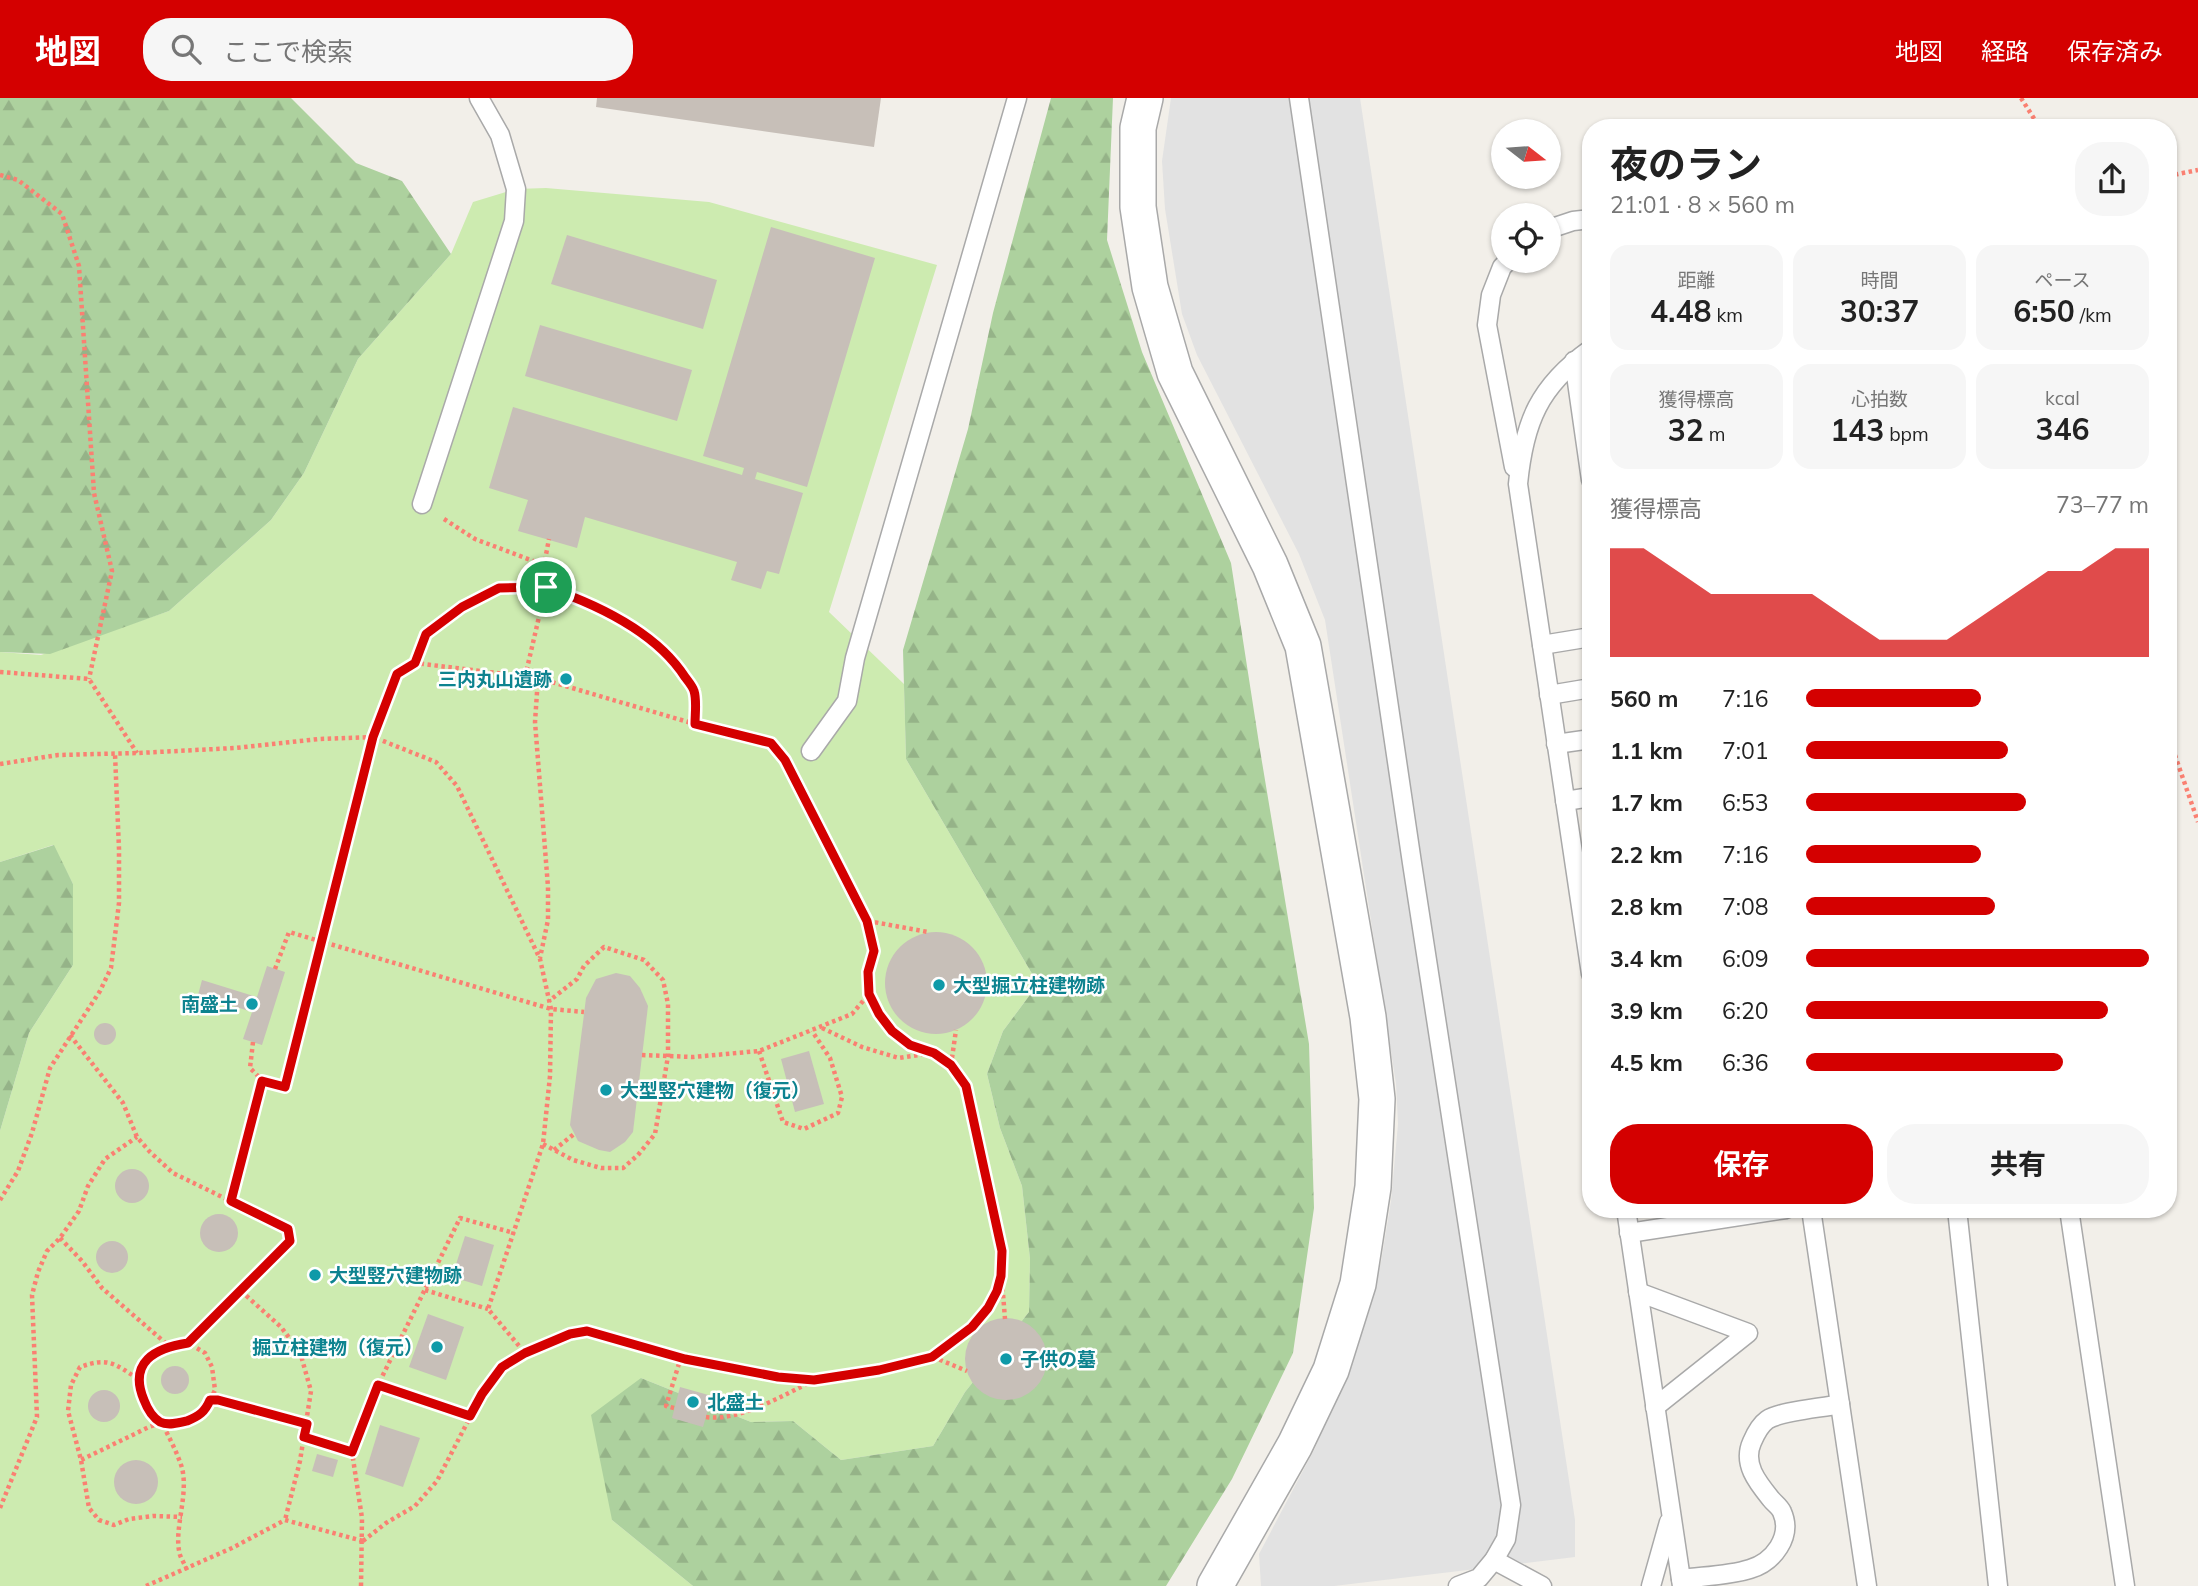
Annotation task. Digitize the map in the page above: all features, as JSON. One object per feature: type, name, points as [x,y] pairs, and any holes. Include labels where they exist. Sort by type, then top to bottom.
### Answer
[{"type":"street","points":[[1145,98],[1138,128],[1138,206],[1150,287],[1175,373],[1270,565],[1303,646],[1368,1017],[1377,1099],[1373,1187],[1359,1284],[1331,1370],[1296,1445],[1215,1586]]},
{"type":"lane","points":[[422,504],[514,220],[516,189],[500,135],[480,98]]},
{"type":"lane","points":[[811,751],[847,701],[855,658],[1017,98]]},
{"type":"lane","points":[[1299,98],[1412,863],[1511,1505],[1506,1539],[1494,1560],[1479,1578],[1458,1586]]},
{"type":"lane","points":[[1561,225],[1582,220]]},
{"type":"lane","points":[[1500,273],[1491,295],[1487,325],[1518,484],[1565,801],[1582,885]]},
{"type":"lane","points":[[1518,484],[1521,450],[1533,414],[1551,383],[1582,355]]},
{"type":"lane","points":[[1574,361],[1582,417]]},
{"type":"lane","points":[[1542,645],[1582,638]]},
{"type":"lane","points":[[1549,695],[1582,690]]},
{"type":"lane","points":[[1556,744],[1582,740]]},
{"type":"lane","points":[[1565,801],[1582,798]]},
{"type":"lane","points":[[1627,1218],[1681,1582],[1747,1570],[1759,1566],[1772,1556],[1781,1545],[1785,1528],[1781,1510],[1755,1477],[1749,1464],[1750,1446],[1757,1431],[1768,1420],[1840,1404]]},
{"type":"lane","points":[[1629,1233],[1727,1218]]},
{"type":"lane","points":[[1812,1218],[1867,1586]]},
{"type":"lane","points":[[1958,1218],[1998,1586]]},
{"type":"lane","points":[[2070,1218],[2125,1586]]},
{"type":"lane","points":[[1638,1292],[1748,1333],[1655,1407]]},
{"type":"lane","points":[[1651,1586],[1671,1515]]},
{"type":"lane","points":[[1494,1560],[1542,1586]]},
{"type":"path","points":[[2021,98],[2034,119]]},
{"type":"path","points":[[2177,174],[2198,170]]},
{"type":"path","points":[[0,175],[18,180],[62,214],[79,266],[94,493],[111,571],[89,679],[138,753]]},
{"type":"path","points":[[422,504],[475,539],[544,565]]},
{"type":"path","points":[[525,677],[546,587],[544,565],[549,539]]},
{"type":"path","points":[[253,1042],[250,1068],[262,1081],[285,1087],[373,737],[397,674],[415,663],[426,634],[462,607],[499,588],[546,587],[579,598],[615,616],[677,665],[694,691],[695,724]]},
{"type":"path","points":[[415,663],[538,678],[695,724],[771,743],[785,760],[867,921],[874,951],[868,972],[869,994],[879,1014],[892,1031],[910,1045],[934,1053],[951,1065],[966,1086],[1002,1251],[1004,1319]]},
{"type":"path","points":[[0,672],[89,679]]},
{"type":"path","points":[[538,678],[535,722],[548,887],[548,920],[540,959]]},
{"type":"path","points":[[0,764],[58,755],[235,748],[319,739],[373,737],[436,762],[457,786],[540,959],[551,1009],[550,1076],[543,1144],[488,1309]]},
{"type":"path","points":[[0,1199],[18,1171],[50,1068],[100,991],[111,968],[119,903],[115,754]]},
{"type":"path","points":[[2177,761],[2198,821]]},
{"type":"path","points":[[867,921],[928,932]]},
{"type":"path","points":[[275,969],[289,932],[551,1009],[584,1012]]},
{"type":"path","points":[[543,1144],[573,1160],[601,1168],[623,1168],[638,1155],[655,1133],[668,1056],[668,1004],[663,980],[645,960],[604,947],[584,966],[577,979],[550,1001]]},
{"type":"path","points":[[642,1055],[725,1055],[759,1051],[852,1014],[869,994]]},
{"type":"path","points":[[821,1027],[862,1047],[899,1058],[934,1053]]},
{"type":"path","points":[[951,1065],[956,1030]]},
{"type":"path","points":[[759,1051],[783,1122],[803,1129],[838,1113],[842,1097],[830,1058],[812,1031]]},
{"type":"path","points":[[70,1035],[123,1103],[137,1137],[173,1173],[288,1229],[290,1241],[188,1343],[169,1346],[155,1352],[141,1366],[138,1379],[148,1410],[161,1423],[182,1467],[184,1483],[179,1553],[187,1570]]},
{"type":"path","points":[[231,1201],[262,1081]]},
{"type":"path","points":[[554,1150],[574,1133]]},
{"type":"path","points":[[0,1508],[37,1417],[32,1295],[38,1272],[47,1251],[79,1211],[88,1186],[105,1159],[137,1137]]},
{"type":"path","points":[[362,1586],[362,1518],[352,1452],[378,1385],[460,1218],[514,1233]]},
{"type":"path","points":[[60,1238],[102,1288],[169,1346]]},
{"type":"path","points":[[363,1541],[415,1506],[437,1481],[482,1394],[502,1367],[525,1353],[570,1334],[587,1331],[681,1357],[778,1377],[814,1380],[879,1370],[932,1357],[972,1327],[988,1308],[1001,1276]]},
{"type":"path","points":[[425,1290],[488,1309],[525,1353]]},
{"type":"path","points":[[241,1291],[281,1327],[300,1352],[311,1391],[307,1424],[285,1520]]},
{"type":"path","points":[[81,1460],[149,1427],[189,1420],[205,1412],[215,1390],[212,1367],[205,1353],[188,1343]]},
{"type":"path","points":[[674,1408],[667,1406],[681,1357]]},
{"type":"path","points":[[932,1357],[967,1371]]},
{"type":"path","points":[[138,1379],[119,1366],[98,1361],[80,1367],[71,1385],[68,1411],[81,1460],[89,1507],[99,1520],[114,1525],[129,1519],[153,1516],[182,1517]]},
{"type":"path","points":[[706,1417],[718,1419],[741,1412],[773,1401],[814,1380]]},
{"type":"path","points":[[378,1385],[470,1416]]},
{"type":"path","points":[[210,1400],[307,1424]]},
{"type":"path","points":[[304,1437],[352,1452]]},
{"type":"path","points":[[146,1586],[187,1570],[285,1520],[363,1541]]},
{"type":"green space","points":[[0,98],[291,98],[356,163],[402,181],[451,254],[358,359],[304,473],[271,520],[169,611],[50,654],[0,652]]},
{"type":"green space","points":[[1051,98],[1113,98],[1107,240],[1142,352],[1231,563],[1309,1044],[1314,1208],[1293,1353],[1232,1479],[1166,1586],[693,1586],[612,1520],[591,1415],[641,1378],[751,1422],[793,1421],[841,1460],[933,1446],[965,1392],[1029,1312],[1030,1259],[1022,1186],[1000,1128],[987,1074],[1003,1031],[1038,984],[906,759],[903,650],[968,429],[993,313]]},
{"type":"green space","points":[[546,188],[709,202],[937,265],[829,612],[904,684],[906,759],[1038,984],[1003,1031],[987,1074],[1000,1128],[1022,1186],[1030,1259],[1029,1312],[965,1392],[933,1446],[841,1460],[793,1421],[751,1422],[641,1378],[612,1520],[693,1586],[0,1586],[0,1131],[29,1033],[73,965],[73,884],[53,845],[0,862],[0,652],[41,655],[169,611],[271,520],[304,473],[358,359],[451,254],[473,202],[516,189]]},
{"type":"green space","points":[[54,845],[73,884],[73,965],[29,1033],[0,1131],[0,862]]},
{"type":"shaded area","points":[[1171,98],[1360,98],[1575,1520],[1575,1557],[1334,1586],[1261,1586],[1259,1554],[1315,1448],[1352,1355],[1381,1262],[1391,1201],[1398,1124],[1396,1084],[1325,620],[1299,554],[1197,355],[1182,314],[1165,209],[1162,161]]},
{"type":"building","points":[[597,98],[881,98],[874,147],[596,107]]},
{"type":"building","points":[[771,227],[875,258],[807,487],[757,472],[755,479],[803,493],[779,574],[767,571],[761,589],[731,580],[737,562],[585,517],[577,548],[518,531],[528,500],[489,488],[513,407],[742,475],[744,468],[703,456]]},
{"type":"building","points":[[567,235],[717,280],[703,329],[551,284]]},
{"type":"building","points":[[540,325],[692,370],[677,421],[525,376]]},
{"type":"building","points":[[936,932],[955,936],[972,947],[983,964],[987,983],[983,1002],[972,1019],[955,1030],[936,1034],[917,1030],[900,1019],[889,1002],[885,983],[889,964],[900,947],[917,936]]},
{"type":"building","name":"南盛土","points":[[267,966],[285,972],[262,1045],[243,1039],[252,1012],[198,995],[202,980],[257,997]]},
{"type":"building","name":"大型竪穴建物（復元）","points":[[616,973],[630,976],[640,988],[648,1006],[633,1132],[625,1142],[610,1152],[578,1141],[570,1125],[586,998],[596,979]]},
{"type":"building","points":[[105,1023],[113,1026],[116,1034],[113,1042],[105,1045],[97,1042],[94,1034],[97,1026]]},
{"type":"building","points":[[809,1051],[824,1104],[795,1112],[781,1059]]},
{"type":"building","points":[[132,1169],[144,1174],[149,1186],[144,1198],[132,1203],[120,1198],[115,1186],[120,1174]]},
{"type":"building","points":[[219,1214],[233,1219],[238,1233],[233,1247],[219,1252],[205,1247],[200,1233],[205,1219]]},
{"type":"building","points":[[465,1236],[494,1245],[482,1286],[452,1277]]},
{"type":"building","points":[[112,1241],[123,1246],[128,1257],[123,1268],[112,1273],[101,1268],[96,1257],[101,1246]]},
{"type":"building","name":"掘立柱建物（復元）","points":[[428,1314],[464,1327],[446,1380],[409,1367]]},
{"type":"building","name":"子供の墓","points":[[1006,1318],[1022,1321],[1035,1330],[1044,1343],[1047,1359],[1044,1375],[1035,1388],[1022,1397],[1006,1400],[990,1397],[977,1388],[968,1375],[965,1359],[968,1343],[977,1330],[990,1321]]},
{"type":"building","points":[[175,1366],[185,1370],[189,1380],[185,1390],[175,1394],[165,1390],[161,1380],[165,1370]]},
{"type":"building","name":"北盛土","points":[[680,1387],[712,1396],[703,1427],[672,1418]]},
{"type":"building","points":[[104,1390],[116,1394],[120,1406],[116,1418],[104,1422],[92,1418],[88,1406],[92,1394]]},
{"type":"building","points":[[380,1425],[420,1438],[403,1487],[365,1474]]},
{"type":"building","points":[[317,1454],[338,1460],[333,1477],[312,1471]]},
{"type":"building","points":[[136,1460],[145,1461],[152,1466],[157,1473],[157,1491],[152,1498],[145,1503],[136,1504],[127,1503],[120,1498],[115,1491],[114,1482],[115,1473],[120,1466],[127,1461]]},
{"type":"place","name":"三内丸山遺跡","points":[[566,679]]},
{"type":"place","name":"大型掘立柱建物跡","points":[[939,985]]},
{"type":"place","name":"南盛土","points":[[252,1004]]},
{"type":"place","name":"大型竪穴建物（復元）","points":[[606,1090]]},
{"type":"place","name":"大型竪穴建物跡","points":[[315,1275]]},
{"type":"place","name":"掘立柱建物（復元）","points":[[437,1347]]},
{"type":"place","name":"子供の墓","points":[[1006,1359]]},
{"type":"place","name":"北盛土","points":[[693,1402]]},
{"type":"route","points":[[546,587],[579,598],[615,616],[677,665],[694,691],[695,724],[771,743],[785,760],[867,921],[874,951],[868,972],[869,994],[879,1014],[892,1031],[910,1045],[934,1053],[951,1065],[966,1086],[1002,1251],[1001,1276],[997,1291],[988,1308],[972,1327],[932,1357],[879,1370],[814,1380],[778,1377],[685,1359],[587,1331],[570,1334],[525,1353],[502,1367],[470,1416],[378,1385],[352,1452],[304,1437],[307,1424],[218,1400],[210,1400],[205,1412],[189,1420],[173,1424],[161,1423],[148,1410],[142,1395],[138,1379],[141,1366],[155,1352],[169,1346],[188,1343],[290,1241],[288,1229],[231,1201],[262,1081],[285,1087],[373,737],[397,674],[415,663],[426,634],[462,607],[499,588],[546,587]]}]
